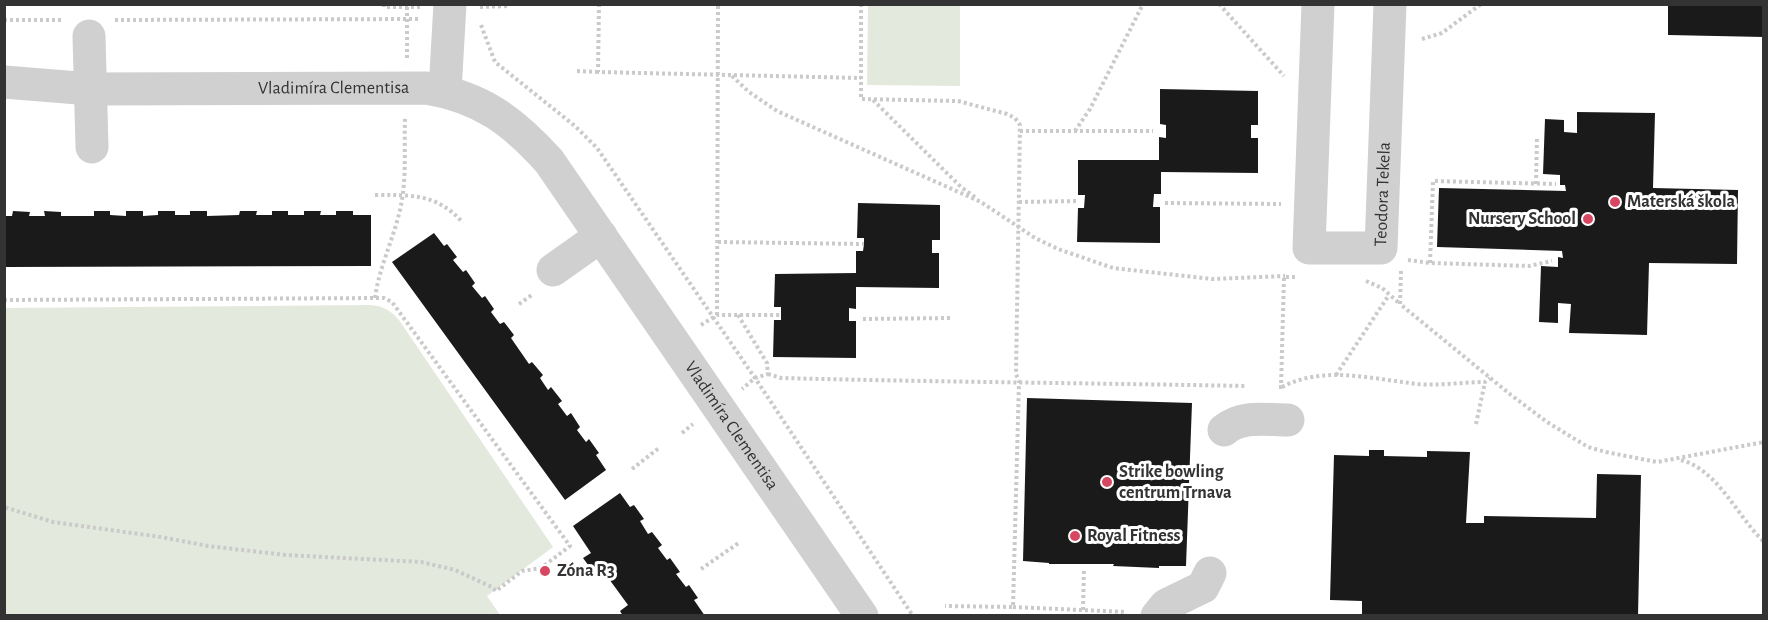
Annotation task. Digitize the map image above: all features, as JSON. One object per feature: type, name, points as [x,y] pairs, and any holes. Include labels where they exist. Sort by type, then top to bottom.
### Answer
[{"type":"street","name":"Teodora Tekela","points":[[1318,4],[1309,248],[1404,257],[1390,4]]},
{"type":"street","points":[[445,91],[449,9]]},
{"type":"street","points":[[88,25],[92,147]]},
{"type":"street","name":"Vladimíra Clementisa","points":[[4,82],[91,89],[406,87],[445,91],[490,109],[528,138],[549,162],[862,615]]},
{"type":"street","points":[[553,270],[601,236]]},
{"type":"street","points":[[1224,430],[1233,422],[1246,419],[1288,420]]},
{"type":"street","points":[[1157,615],[1166,605],[1203,587],[1210,573]]},
{"type":"path","points":[[384,4],[384,7],[449,9],[509,6]]},
{"type":"path","points":[[598,72],[599,4]]},
{"type":"path","points":[[715,315],[718,242],[718,4]]},
{"type":"path","points":[[861,4],[861,99],[958,101],[1015,118],[1020,125],[1016,374],[1019,381],[1013,607]]},
{"type":"path","points":[[1075,131],[1090,109],[1143,4]]},
{"type":"path","points":[[1219,4],[1272,61],[1290,84]]},
{"type":"path","points":[[1422,39],[1442,33],[1481,4]]},
{"type":"path","points":[[407,6],[407,66]]},
{"type":"path","points":[[4,20],[88,25],[407,18],[449,9],[479,22],[495,62],[575,126],[597,148],[715,315],[913,615]]},
{"type":"path","points":[[577,71],[861,78]]},
{"type":"path","points":[[732,75],[749,92],[777,111],[981,202]]},
{"type":"path","points":[[872,99],[961,187],[1018,228],[1058,249],[1113,268],[1212,279],[1306,277]]},
{"type":"path","points":[[375,298],[402,195],[406,145],[405,113]]},
{"type":"path","points":[[1020,131],[1154,131]]},
{"type":"path","points":[[1536,184],[1537,136]]},
{"type":"path","points":[[1400,304],[1404,257],[1433,181],[1556,184]]},
{"type":"path","points":[[375,195],[415,194],[435,201],[455,214],[463,223]]},
{"type":"path","points":[[1019,202],[1078,201]]},
{"type":"path","points":[[1165,203],[1286,204]]},
{"type":"path","points":[[718,242],[864,244]]},
{"type":"path","points":[[1404,257],[1529,266],[1552,261]]},
{"type":"path","points":[[1281,387],[1284,277]]},
{"type":"path","points":[[1361,278],[1382,288],[1547,422],[1588,447],[1657,462],[1764,442]]},
{"type":"path","points":[[1336,375],[1389,295]]},
{"type":"path","points":[[4,300],[384,298],[398,308],[570,546],[540,568],[522,571],[496,591],[492,586],[455,570],[421,562],[286,555],[208,546],[53,522],[4,507]]},
{"type":"path","points":[[697,328],[715,315],[781,315]]},
{"type":"path","points":[[738,315],[767,363],[768,374]]},
{"type":"path","points":[[863,319],[951,318]]},
{"type":"path","points":[[740,391],[755,378],[768,374],[781,378],[928,382],[1019,381],[1245,386]]},
{"type":"path","points":[[1269,387],[1281,387],[1290,382],[1336,375],[1366,376],[1411,384],[1485,382],[1490,378]]},
{"type":"path","points":[[1476,424],[1485,382]]},
{"type":"path","points":[[632,469],[660,448]]},
{"type":"path","points":[[1678,459],[1693,464],[1710,479],[1764,542]]},
{"type":"path","points":[[701,569],[740,542]]},
{"type":"path","points":[[1083,610],[1084,568]]},
{"type":"path","points":[[945,606],[1146,611],[1157,615]]},
{"type":"shaded area","points":[[868,5],[960,5],[960,86],[867,85]]},
{"type":"shaded area","points":[[370,305],[386,309],[399,320],[553,547],[487,596],[500,615],[5,615],[5,308]]},
{"type":"building","points":[[1668,4],[1764,4],[1764,37],[1668,35]]},
{"type":"building","points":[[1160,89],[1258,91],[1258,125],[1251,125],[1251,138],[1258,138],[1258,173],[1161,172],[1161,194],[1154,194],[1153,207],[1160,207],[1160,243],[1077,242],[1078,208],[1084,208],[1085,195],[1078,195],[1078,160],[1159,160],[1159,137],[1166,138],[1166,125],[1160,124]]},
{"type":"building","name":"Nursery School","points":[[1577,112],[1655,113],[1653,188],[1738,190],[1737,264],[1649,263],[1647,335],[1569,333],[1571,304],[1558,303],[1558,323],[1539,322],[1541,266],[1558,267],[1558,257],[1563,258],[1562,251],[1437,247],[1439,188],[1566,191],[1565,185],[1560,185],[1560,175],[1543,174],[1545,119],[1564,120],[1564,132],[1577,133]]},
{"type":"building","points":[[858,203],[940,205],[940,240],[932,240],[932,253],[939,253],[939,288],[856,287],[856,309],[849,308],[849,321],[856,321],[856,358],[773,357],[774,320],[781,320],[781,307],[774,307],[775,274],[856,273],[856,251],[863,251],[864,244],[864,238],[857,238]]},
{"type":"building","points":[[13,211],[30,212],[29,216],[45,216],[44,211],[61,212],[61,216],[94,216],[94,211],[110,211],[110,215],[126,216],[126,211],[143,211],[143,216],[158,215],[158,211],[175,211],[175,215],[190,215],[190,211],[207,211],[207,216],[239,215],[240,211],[257,211],[256,215],[272,215],[272,211],[288,211],[288,215],[304,215],[304,211],[321,211],[320,215],[336,215],[336,211],[353,211],[353,215],[371,215],[371,266],[4,267],[4,216],[12,216]]},
{"type":"building","points":[[434,233],[457,257],[453,260],[463,272],[466,270],[475,283],[472,286],[482,298],[485,296],[494,309],[491,312],[500,324],[504,322],[514,335],[511,338],[529,364],[532,362],[543,375],[540,378],[548,390],[551,387],[562,401],[558,404],[567,416],[571,413],[580,427],[577,430],[586,442],[589,439],[599,453],[596,455],[606,470],[565,500],[392,262]]},
{"type":"building","name":"Strike bowling centrum Trnava","points":[[1027,398],[1192,403],[1186,566],[1159,566],[1159,568],[1023,561]]},
{"type":"building","points":[[1369,450],[1384,450],[1384,456],[1427,457],[1427,451],[1470,452],[1466,523],[1484,523],[1484,516],[1596,518],[1597,474],[1641,475],[1638,616],[1362,616],[1362,601],[1330,600],[1334,455],[1369,456]]},
{"type":"building","points":[[620,493],[630,507],[634,505],[644,519],[640,521],[648,534],[652,532],[662,545],[658,548],[667,560],[670,558],[680,572],[676,574],[686,587],[689,585],[698,598],[694,600],[705,616],[623,616],[620,611],[628,605],[601,568],[594,573],[583,558],[591,553],[573,526]]},
{"type":"place","name":"Materská škola","points":[[1615,202]]},
{"type":"place","name":"Nursery School","points":[[1588,219]]},
{"type":"place","name":"Strike bowling centrum Trnava","points":[[1107,482]]},
{"type":"place","name":"Royal Fitness","points":[[1075,536]]},
{"type":"place","name":"Zóna R3","points":[[545,571]]}]
